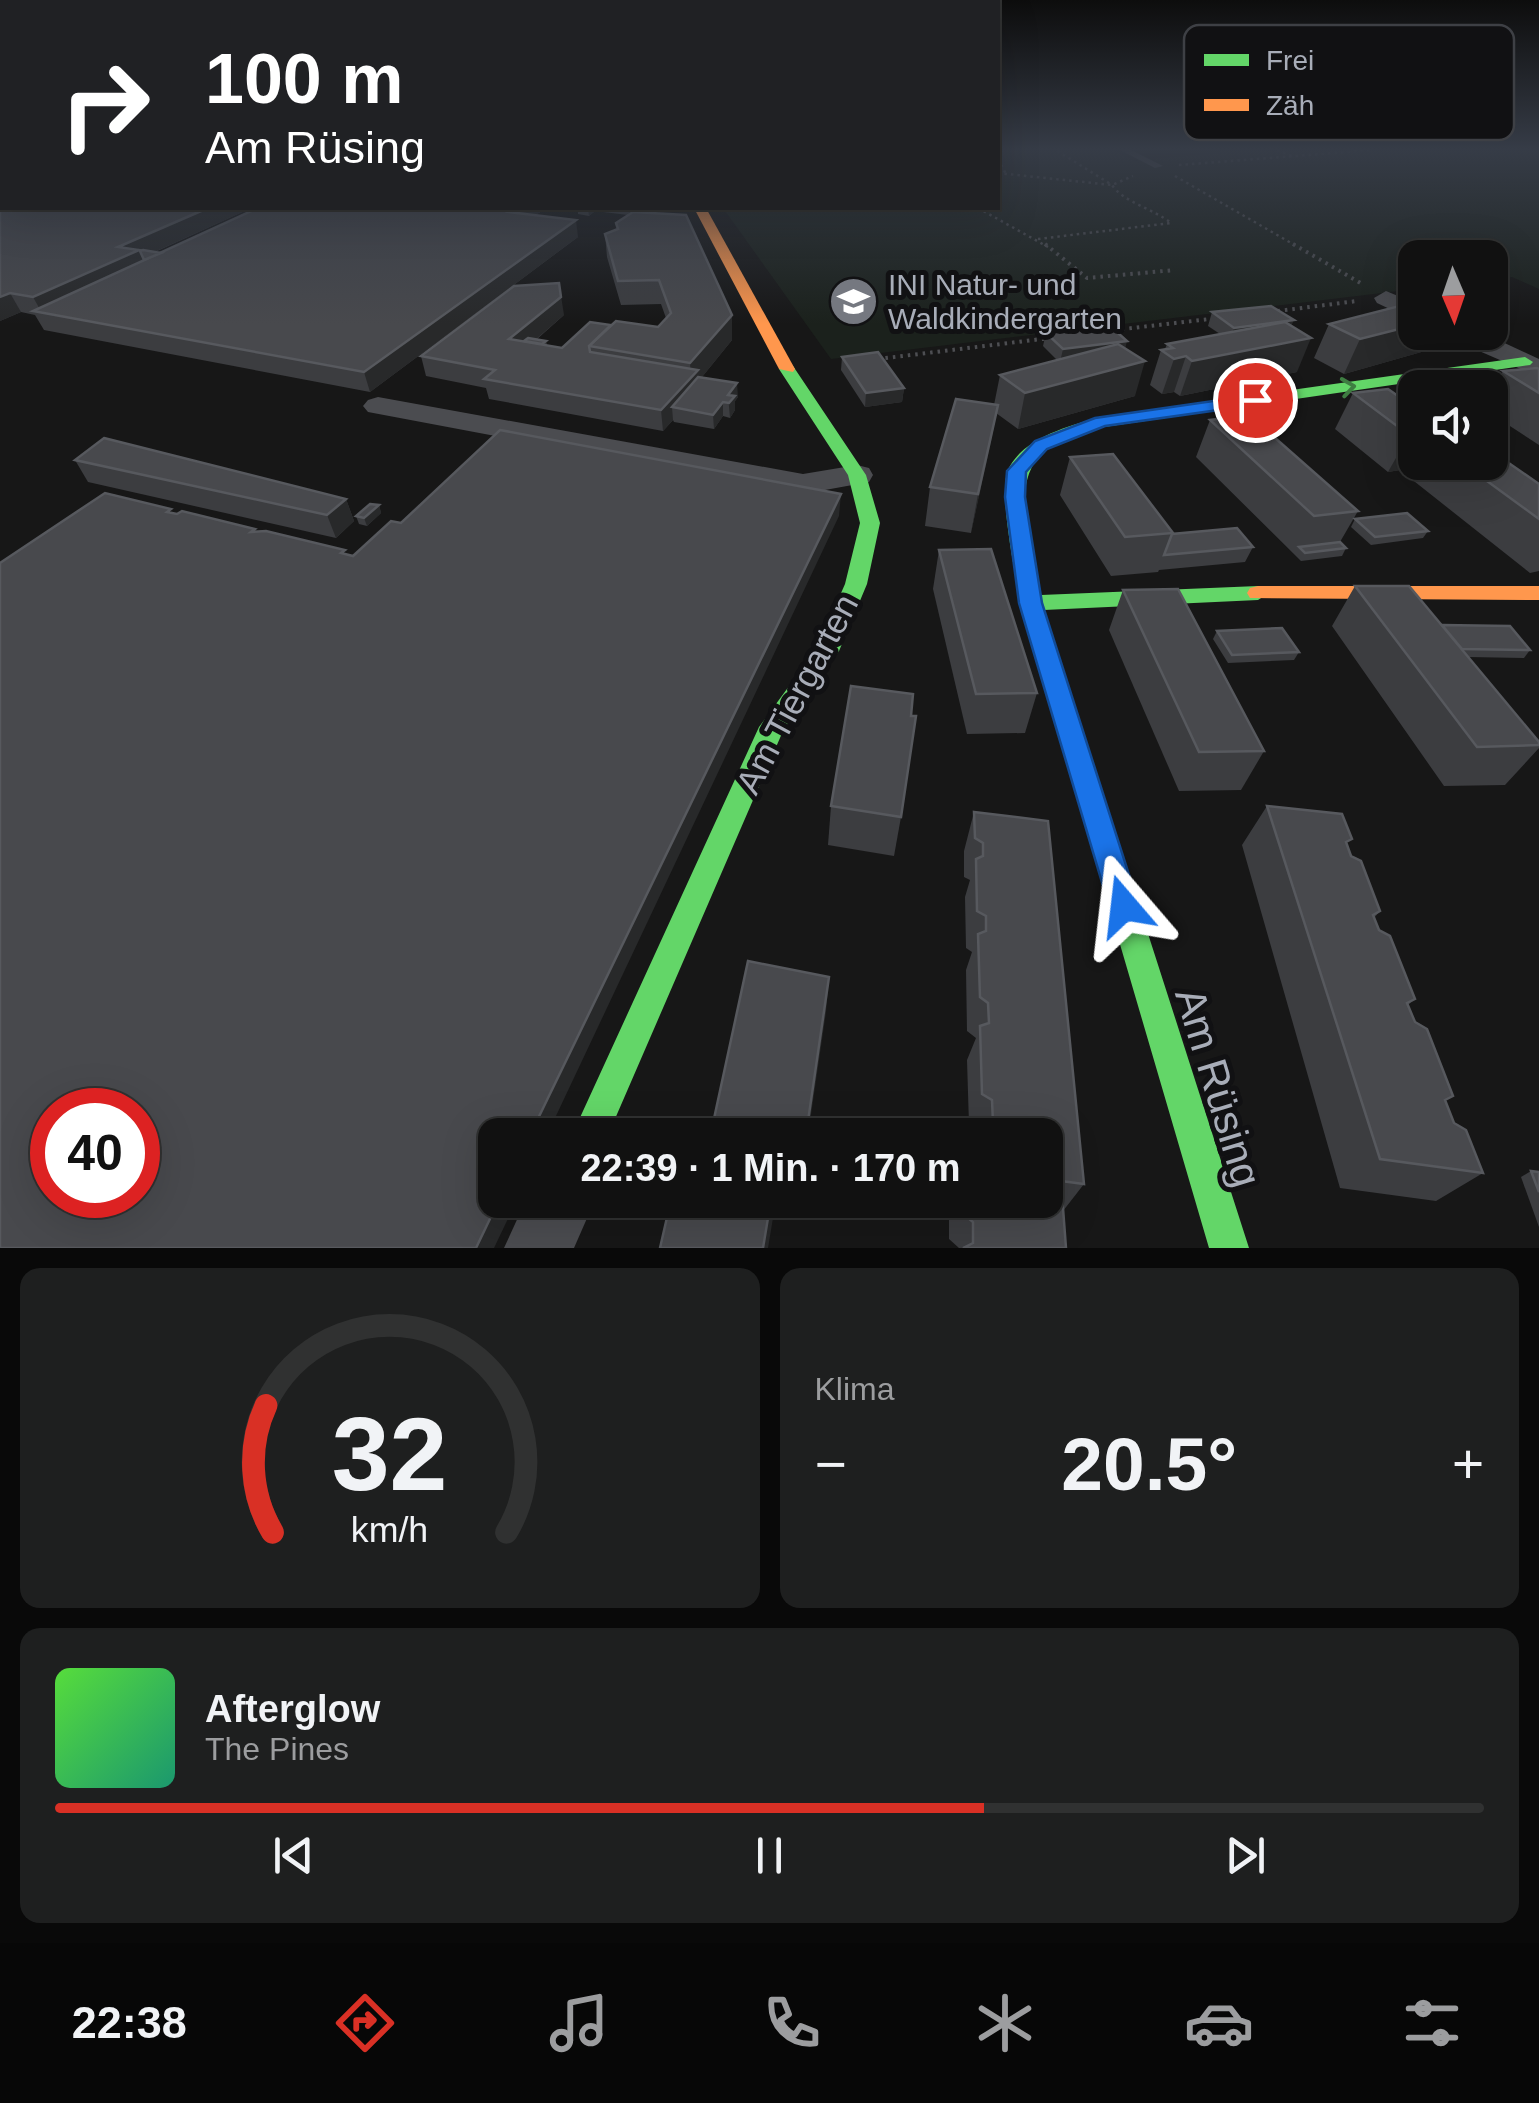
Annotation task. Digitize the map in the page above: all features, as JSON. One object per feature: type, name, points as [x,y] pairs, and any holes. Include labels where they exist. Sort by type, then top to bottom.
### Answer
[{"type":"street","name":"Am Tiergarten","points":[[598,1118],[772,727],[827,651],[856,584],[870,523],[858,475],[779,356],[701,210]]},
{"type":"street","points":[[1386,298],[1398,305]]},
{"type":"street","points":[[1498,350],[1532,365]]},
{"type":"street","name":"Am Rüsing","points":[[1229,1248],[1030,603],[1015,497],[1016,471],[1041,445],[1101,422],[1532,365]]},
{"type":"street","points":[[378,406],[802,484],[858,475]]},
{"type":"street","points":[[1030,603],[1295,591],[1539,593]]},
{"type":"street","points":[[539,1248],[552,1218]]},
{"type":"path","points":[[1038,239],[1171,223],[1152,208]]},
{"type":"path","points":[[1231,208],[1386,298]]},
{"type":"path","points":[[982,210],[1038,239],[1086,278],[1175,270]]},
{"type":"path","points":[[1270,312],[1386,298]]},
{"type":"path","points":[[1097,332],[1232,316]]},
{"type":"path","points":[[865,360],[1058,337]]},
{"type":"shaded area","points":[[1539,208],[1539,289],[1508,278],[1508,240],[1398,240],[1398,291],[831,359],[724,210]]},
{"type":"building","points":[[0,210],[203,210],[118,247],[139,250],[33,297],[10,293],[0,297]]},
{"type":"building","points":[[254,210],[513,210],[509,212],[576,220],[364,372],[33,311]]},
{"type":"building","points":[[633,212],[686,215],[732,315],[690,363],[589,346],[616,321],[658,327],[671,313],[659,280],[618,281],[605,234],[618,229],[616,223]]},
{"type":"building","points":[[140,251],[161,253],[144,260]]},
{"type":"building","points":[[559,283],[561,297],[509,339],[562,348],[590,322],[611,325],[589,346],[590,352],[698,370],[661,410],[484,379],[495,370],[421,356],[514,286]]},
{"type":"building","points":[[1271,306],[1294,320],[1234,328],[1212,312]]},
{"type":"building","points":[[1398,306],[1398,329],[1360,339],[1329,324]]},
{"type":"building","points":[[1285,322],[1311,338],[1192,361],[1186,356],[1174,359],[1161,350],[1173,348],[1167,344]]},
{"type":"building","points":[[1109,325],[1127,341],[1063,349],[1046,333]]},
{"type":"building","points":[[528,338],[546,341],[524,341]]},
{"type":"building","points":[[1118,344],[1145,361],[1025,393],[1000,375]]},
{"type":"building","points":[[878,352],[904,388],[866,393],[842,357]]},
{"type":"building","points":[[1539,369],[1539,393],[1508,374],[1508,371]]},
{"type":"building","points":[[698,377],[737,383],[728,395],[735,396],[729,403],[723,402],[713,415],[672,407]]},
{"type":"building","points":[[1388,389],[1398,396],[1398,427],[1353,393]]},
{"type":"building","points":[[956,399],[998,405],[978,494],[930,487]]},
{"type":"building","points":[[1249,415],[1358,511],[1314,516],[1210,420]]},
{"type":"building","points":[[500,430],[841,494],[538,1118],[478,1118],[478,1218],[490,1218],[476,1248],[0,1248],[0,563],[105,493],[171,509],[167,512],[182,511],[255,529],[251,532],[266,531],[345,550],[341,553],[353,556],[391,521],[401,523]]},
{"type":"building","points":[[104,438],[346,499],[327,515],[75,460]]},
{"type":"building","points":[[1113,454],[1173,533],[1125,537],[1070,457]]},
{"type":"building","points":[[1508,462],[1539,484],[1539,519],[1486,480],[1508,480]]},
{"type":"building","points":[[370,504],[379,505],[364,518],[356,516]]},
{"type":"building","points":[[1407,513],[1428,531],[1375,537],[1355,519]]},
{"type":"building","points":[[1237,528],[1253,547],[1164,555],[1172,534]]},
{"type":"building","points":[[1340,542],[1346,548],[1305,553],[1299,547]]},
{"type":"building","points":[[991,549],[1037,693],[976,694],[939,550]]},
{"type":"building","points":[[1355,586],[1409,586],[1539,745],[1477,747]]},
{"type":"building","points":[[1178,589],[1264,751],[1199,752],[1123,590]]},
{"type":"building","points":[[1442,625],[1510,626],[1530,650],[1462,649]]},
{"type":"building","points":[[1282,628],[1299,652],[1232,655],[1217,631]]},
{"type":"building","points":[[851,686],[913,694],[911,716],[916,716],[901,817],[831,806]]},
{"type":"building","points":[[1267,806],[1342,814],[1352,839],[1346,842],[1351,856],[1361,861],[1380,911],[1373,915],[1379,930],[1390,936],[1415,999],[1407,1003],[1415,1022],[1427,1029],[1453,1096],[1445,1100],[1454,1123],[1466,1130],[1483,1173],[1380,1159]]},
{"type":"building","points":[[974,812],[1048,821],[1084,1184],[1063,1181],[1063,1118],[993,1118],[992,1100],[982,1094],[980,1026],[989,1023],[988,1003],[980,997],[978,934],[986,931],[986,916],[977,911],[976,859],[983,856],[983,843],[975,838]]},
{"type":"building","points":[[748,961],[829,977],[808,1118],[714,1118]]},
{"type":"building","points":[[1531,1171],[1539,1172],[1539,1192]]},
{"type":"building","points":[[1063,1208],[1066,1248],[963,1248],[973,1243],[973,1222],[968,1218],[1063,1218]]},
{"type":"building","points":[[667,1218],[768,1218],[763,1248],[660,1248]]},
{"type":"traffic: fast","points":[[1031,603],[1015,497],[1017,471],[1041,445],[1101,422],[1525,362]]},
{"type":"traffic: fast","points":[[598,1118],[772,727],[827,651],[856,584],[870,523],[857,475],[787,369]]},
{"type":"traffic: fast","points":[[1229,1248],[1031,603],[1258,593]]},
{"type":"traffic: slow","points":[[701,210],[787,369]]},
{"type":"traffic: slow","points":[[1258,593],[1539,593]]},
{"type":"place","name":"INI Natur- und Waldkindergarten","points":[[853,302]]},
{"type":"route","points":[[1124,906],[1030,603],[1015,497],[1016,471],[1041,445],[1101,422],[1255,400]]}]
